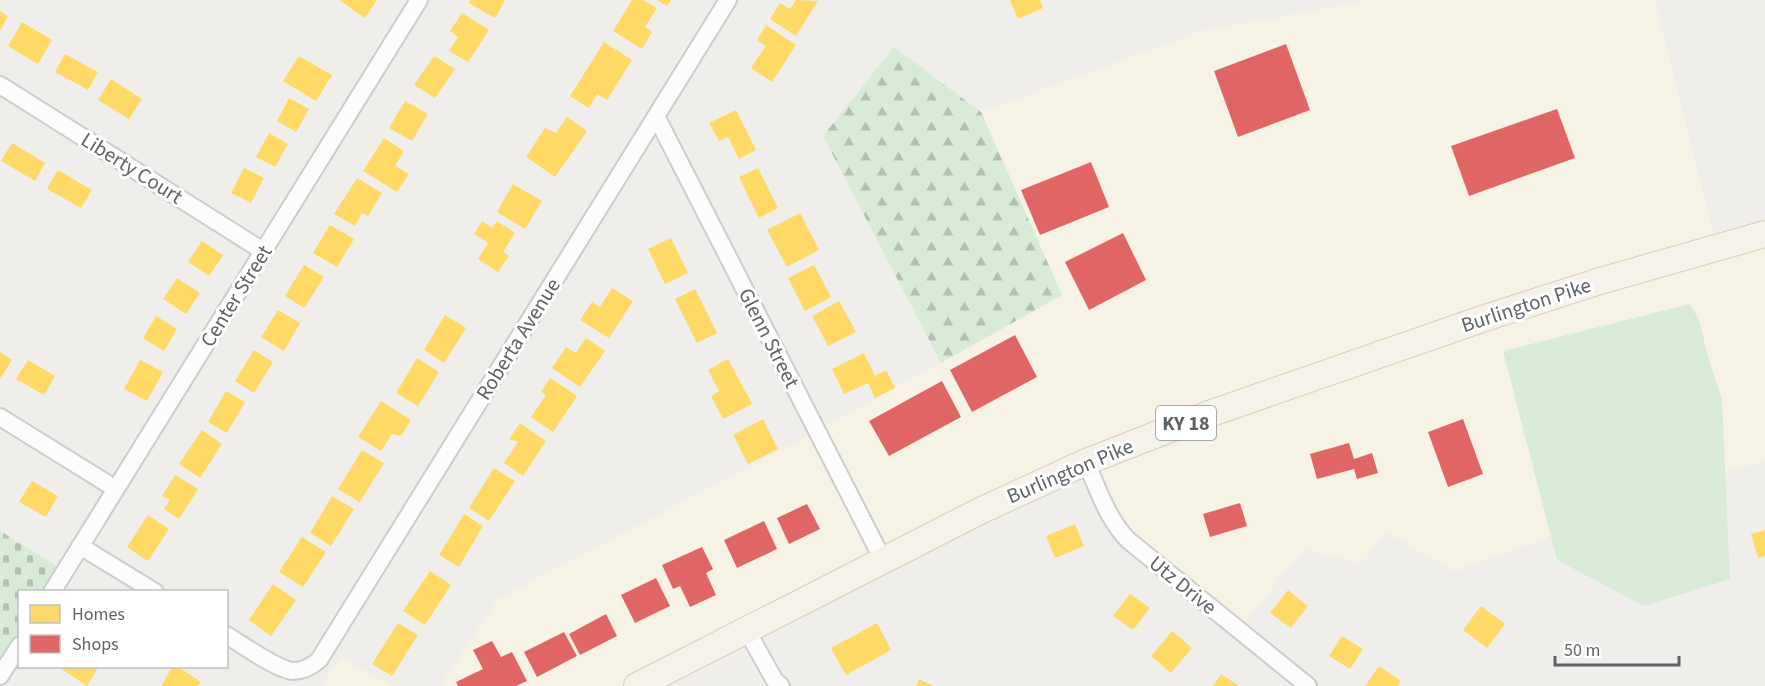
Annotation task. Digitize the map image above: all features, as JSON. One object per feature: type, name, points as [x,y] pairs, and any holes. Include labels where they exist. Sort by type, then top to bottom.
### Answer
[{"type":"main road","name":"Burlington Pike","points":[[637,686],[980,511],[1086,462],[1209,414],[1482,319],[1600,281],[1765,234]]},
{"type":"street","name":"Center Street","points":[[53,590],[419,0]]},
{"type":"street","name":"Roberta Avenue","points":[[228,636],[281,668],[301,670],[319,660],[728,0]]},
{"type":"street","name":"Liberty Court","points":[[0,85],[263,251]]},
{"type":"street","name":"Glenn Street","points":[[656,116],[883,560]]},
{"type":"street","points":[[0,417],[116,489]]},
{"type":"street","name":"Utz Drive","points":[[1086,462],[1109,516],[1128,540],[1308,686]]},
{"type":"street","points":[[80,546],[153,590]]},
{"type":"street","points":[[746,629],[775,681],[781,686]]},
{"type":"street","points":[[0,676],[18,648]]},
{"type":"shaded area","points":[[1370,0],[1654,0],[1717,246],[1765,234],[1765,461],[1742,467],[1455,571],[1385,532],[1361,564],[1304,549],[1239,630],[1117,528],[1086,462],[637,686],[440,686],[498,599],[817,431],[1062,295],[981,112],[1202,31]]},
{"type":"shaded area","points":[[341,657],[392,686],[321,686]]},
{"type":"green space","points":[[894,47],[981,112],[1062,295],[941,363],[823,136]]},
{"type":"green space","points":[[1690,304],[1699,320],[1722,399],[1730,579],[1644,606],[1557,560],[1503,351]]},
{"type":"green space","points":[[0,531],[65,571],[53,590],[18,590],[18,646],[0,676]]},
{"type":"building: Homes","points":[[339,0],[377,0],[365,18]]},
{"type":"building: Homes","points":[[471,0],[505,0],[495,18],[469,3]]},
{"type":"building: Homes","points":[[632,0],[643,0],[657,8],[645,27],[652,32],[642,49],[613,31]]},
{"type":"building: Homes","points":[[657,0],[671,0],[667,6]]},
{"type":"building: Homes","points":[[796,0],[818,1],[796,36],[770,19],[780,3],[790,9]]},
{"type":"building: Homes","points":[[1010,0],[1040,0],[1043,8],[1018,19]]},
{"type":"building: Homes","points":[[0,11],[8,16],[0,31]]},
{"type":"building: Homes","points":[[462,13],[489,30],[468,62],[449,51],[458,37],[450,31]]},
{"type":"building: Homes","points":[[22,22],[52,40],[38,64],[8,46]]},
{"type":"building: Homes","points":[[766,25],[796,45],[772,82],[751,68],[766,46],[757,40]]},
{"type":"building: Homes","points":[[604,42],[632,60],[607,100],[597,94],[589,108],[570,96]]},
{"type":"building: Homes","points":[[65,54],[98,72],[88,90],[55,72]]},
{"type":"building: Homes","points":[[299,56],[332,75],[316,101],[283,81]]},
{"type":"building: Homes","points":[[434,56],[455,69],[435,98],[414,85]]},
{"type":"building: Homes","points":[[111,79],[142,99],[129,119],[98,100]]},
{"type":"building: Homes","points":[[289,98],[309,109],[296,132],[277,121]]},
{"type":"building: Homes","points":[[405,101],[428,114],[412,141],[389,128]]},
{"type":"building: Homes","points":[[736,110],[756,150],[739,159],[728,137],[719,141],[709,123]]},
{"type":"building: Homes","points":[[567,117],[587,131],[555,177],[526,157],[545,128],[556,133]]},
{"type":"building: Homes","points":[[269,133],[288,144],[275,167],[256,157]]},
{"type":"building: Homes","points":[[384,138],[404,151],[395,166],[409,174],[397,192],[363,171]]},
{"type":"building: Homes","points":[[12,143],[45,163],[35,181],[1,161]]},
{"type":"building: Homes","points":[[244,168],[264,178],[251,203],[231,193]]},
{"type":"building: Homes","points":[[758,168],[778,208],[759,218],[739,177]]},
{"type":"building: Homes","points":[[58,170],[92,190],[81,208],[47,189]]},
{"type":"building: Homes","points":[[357,178],[382,193],[368,216],[362,213],[355,226],[334,214]]},
{"type":"building: Homes","points":[[513,184],[542,201],[525,229],[497,212]]},
{"type":"building: Homes","points":[[800,213],[819,250],[787,267],[767,230]]},
{"type":"building: Homes","points":[[482,221],[492,228],[497,221],[515,233],[503,252],[509,256],[498,272],[478,259],[488,243],[474,234]]},
{"type":"building: Homes","points":[[330,225],[354,239],[337,267],[313,253]]},
{"type":"building: Homes","points":[[671,238],[688,273],[665,284],[648,249]]},
{"type":"building: Homes","points":[[202,241],[223,255],[209,276],[188,262]]},
{"type":"building: Homes","points":[[304,265],[324,277],[304,308],[285,296]]},
{"type":"building: Homes","points":[[814,265],[831,297],[805,311],[788,278]]},
{"type":"building: Homes","points":[[177,278],[200,293],[186,314],[163,299]]},
{"type":"building: Homes","points":[[612,288],[633,301],[609,338],[580,320],[592,302],[600,307]]},
{"type":"building: Homes","points":[[695,289],[717,333],[697,343],[675,299]]},
{"type":"building: Homes","points":[[839,301],[856,332],[828,346],[812,316]]},
{"type":"building: Homes","points":[[278,310],[300,323],[284,351],[261,337]]},
{"type":"building: Homes","points":[[445,315],[466,328],[444,363],[424,350]]},
{"type":"building: Homes","points":[[156,316],[177,329],[164,351],[143,338]]},
{"type":"building: Homes","points":[[586,338],[605,351],[580,387],[552,368],[566,347],[576,353]]},
{"type":"building: Homes","points":[[254,350],[273,362],[254,393],[235,381]]},
{"type":"building: Homes","points":[[0,352],[12,360],[0,379]]},
{"type":"building: Homes","points":[[864,353],[875,376],[886,370],[895,388],[875,398],[868,383],[844,394],[832,369]]},
{"type":"building: Homes","points":[[417,358],[439,372],[418,406],[396,393]]},
{"type":"building: Homes","points":[[728,359],[752,404],[723,419],[711,396],[719,391],[708,370]]},
{"type":"building: Homes","points":[[28,360],[55,376],[44,395],[16,379]]},
{"type":"building: Homes","points":[[140,360],[163,372],[147,401],[124,389]]},
{"type":"building: Homes","points":[[550,378],[577,396],[553,432],[531,417],[546,395],[541,392]]},
{"type":"building: Homes","points":[[226,391],[245,402],[227,433],[208,422]]},
{"type":"building: Homes","points":[[381,401],[411,420],[401,436],[392,434],[381,451],[358,437]]},
{"type":"building: Homes","points":[[763,419],[778,449],[748,464],[733,435]]},
{"type":"building: Homes","points":[[520,423],[546,441],[523,476],[504,463],[518,442],[509,439]]},
{"type":"building: Homes","points":[[202,430],[222,444],[200,478],[179,464]]},
{"type":"building: Homes","points":[[362,450],[384,463],[360,502],[338,489]]},
{"type":"building: Homes","points":[[494,468],[515,481],[489,521],[469,508]]},
{"type":"building: Homes","points":[[175,475],[198,489],[179,519],[164,509],[170,500],[162,496]]},
{"type":"building: Homes","points":[[32,481],[58,496],[46,517],[19,502]]},
{"type":"building: Homes","points":[[332,496],[354,509],[331,546],[310,533]]},
{"type":"building: Homes","points":[[464,514],[483,526],[459,567],[439,555]]},
{"type":"building: Homes","points":[[148,515],[169,529],[148,561],[127,547]]},
{"type":"building: Homes","points":[[1075,524],[1084,546],[1055,558],[1046,536]]},
{"type":"building: Homes","points":[[1765,530],[1765,556],[1758,558],[1751,534]]},
{"type":"building: Homes","points":[[302,537],[326,552],[303,587],[279,572]]},
{"type":"building: Homes","points":[[430,571],[451,585],[425,625],[403,611]]},
{"type":"building: Homes","points":[[273,584],[296,600],[271,636],[249,620]]},
{"type":"building: Homes","points":[[1288,590],[1308,606],[1291,628],[1270,613]]},
{"type":"building: Homes","points":[[1130,594],[1150,608],[1133,630],[1113,616]]},
{"type":"building: Homes","points":[[1481,606],[1505,624],[1487,648],[1463,630]]},
{"type":"building: Homes","points":[[398,623],[418,635],[392,676],[372,664]]},
{"type":"building: Homes","points":[[877,623],[891,650],[846,675],[831,648]]},
{"type":"building: Homes","points":[[1172,631],[1192,648],[1171,673],[1151,656]]},
{"type":"building: Homes","points":[[1342,636],[1363,649],[1350,669],[1329,656]]},
{"type":"building: Homes","points":[[1379,666],[1401,681],[1398,686],[1365,686]]},
{"type":"building: Homes","points":[[60,668],[98,668],[87,686]]},
{"type":"building: Homes","points":[[172,668],[180,668],[201,682],[198,686],[161,686]]},
{"type":"building: Homes","points":[[1221,674],[1239,686],[1213,686]]},
{"type":"building: Homes","points":[[919,679],[933,686],[916,686]]},
{"type":"building: Shops","points":[[1286,44],[1310,110],[1238,137],[1214,71]]},
{"type":"building: Shops","points":[[1557,109],[1575,158],[1469,196],[1451,146]]},
{"type":"building: Shops","points":[[1091,162],[1109,207],[1040,235],[1021,190]]},
{"type":"building: Shops","points":[[1123,233],[1146,280],[1089,310],[1065,262]]},
{"type":"building: Shops","points":[[1015,335],[1037,377],[972,412],[950,370]]},
{"type":"building: Shops","points":[[942,381],[961,417],[889,456],[869,421]]},
{"type":"building: Shops","points":[[1463,419],[1483,474],[1448,487],[1428,432]]},
{"type":"building: Shops","points":[[1349,443],[1354,459],[1372,453],[1378,473],[1357,479],[1354,469],[1317,479],[1310,454]]},
{"type":"building: Shops","points":[[1240,503],[1247,526],[1210,537],[1203,514]]},
{"type":"building: Shops","points":[[807,504],[820,529],[789,544],[777,518]]},
{"type":"building: Shops","points":[[764,521],[777,549],[737,568],[724,540]]},
{"type":"building: Shops","points":[[702,547],[713,569],[706,573],[716,595],[690,607],[680,586],[673,589],[662,565]]},
{"type":"building: Shops","points":[[656,578],[670,606],[635,623],[621,595]]},
{"type":"building: Shops","points":[[606,614],[617,636],[580,655],[569,634]]},
{"type":"building: Shops","points":[[564,632],[577,656],[537,677],[524,652]]},
{"type":"building: Shops","points":[[492,641],[501,657],[512,652],[527,681],[516,686],[458,686],[456,682],[483,669],[473,650]]}]
